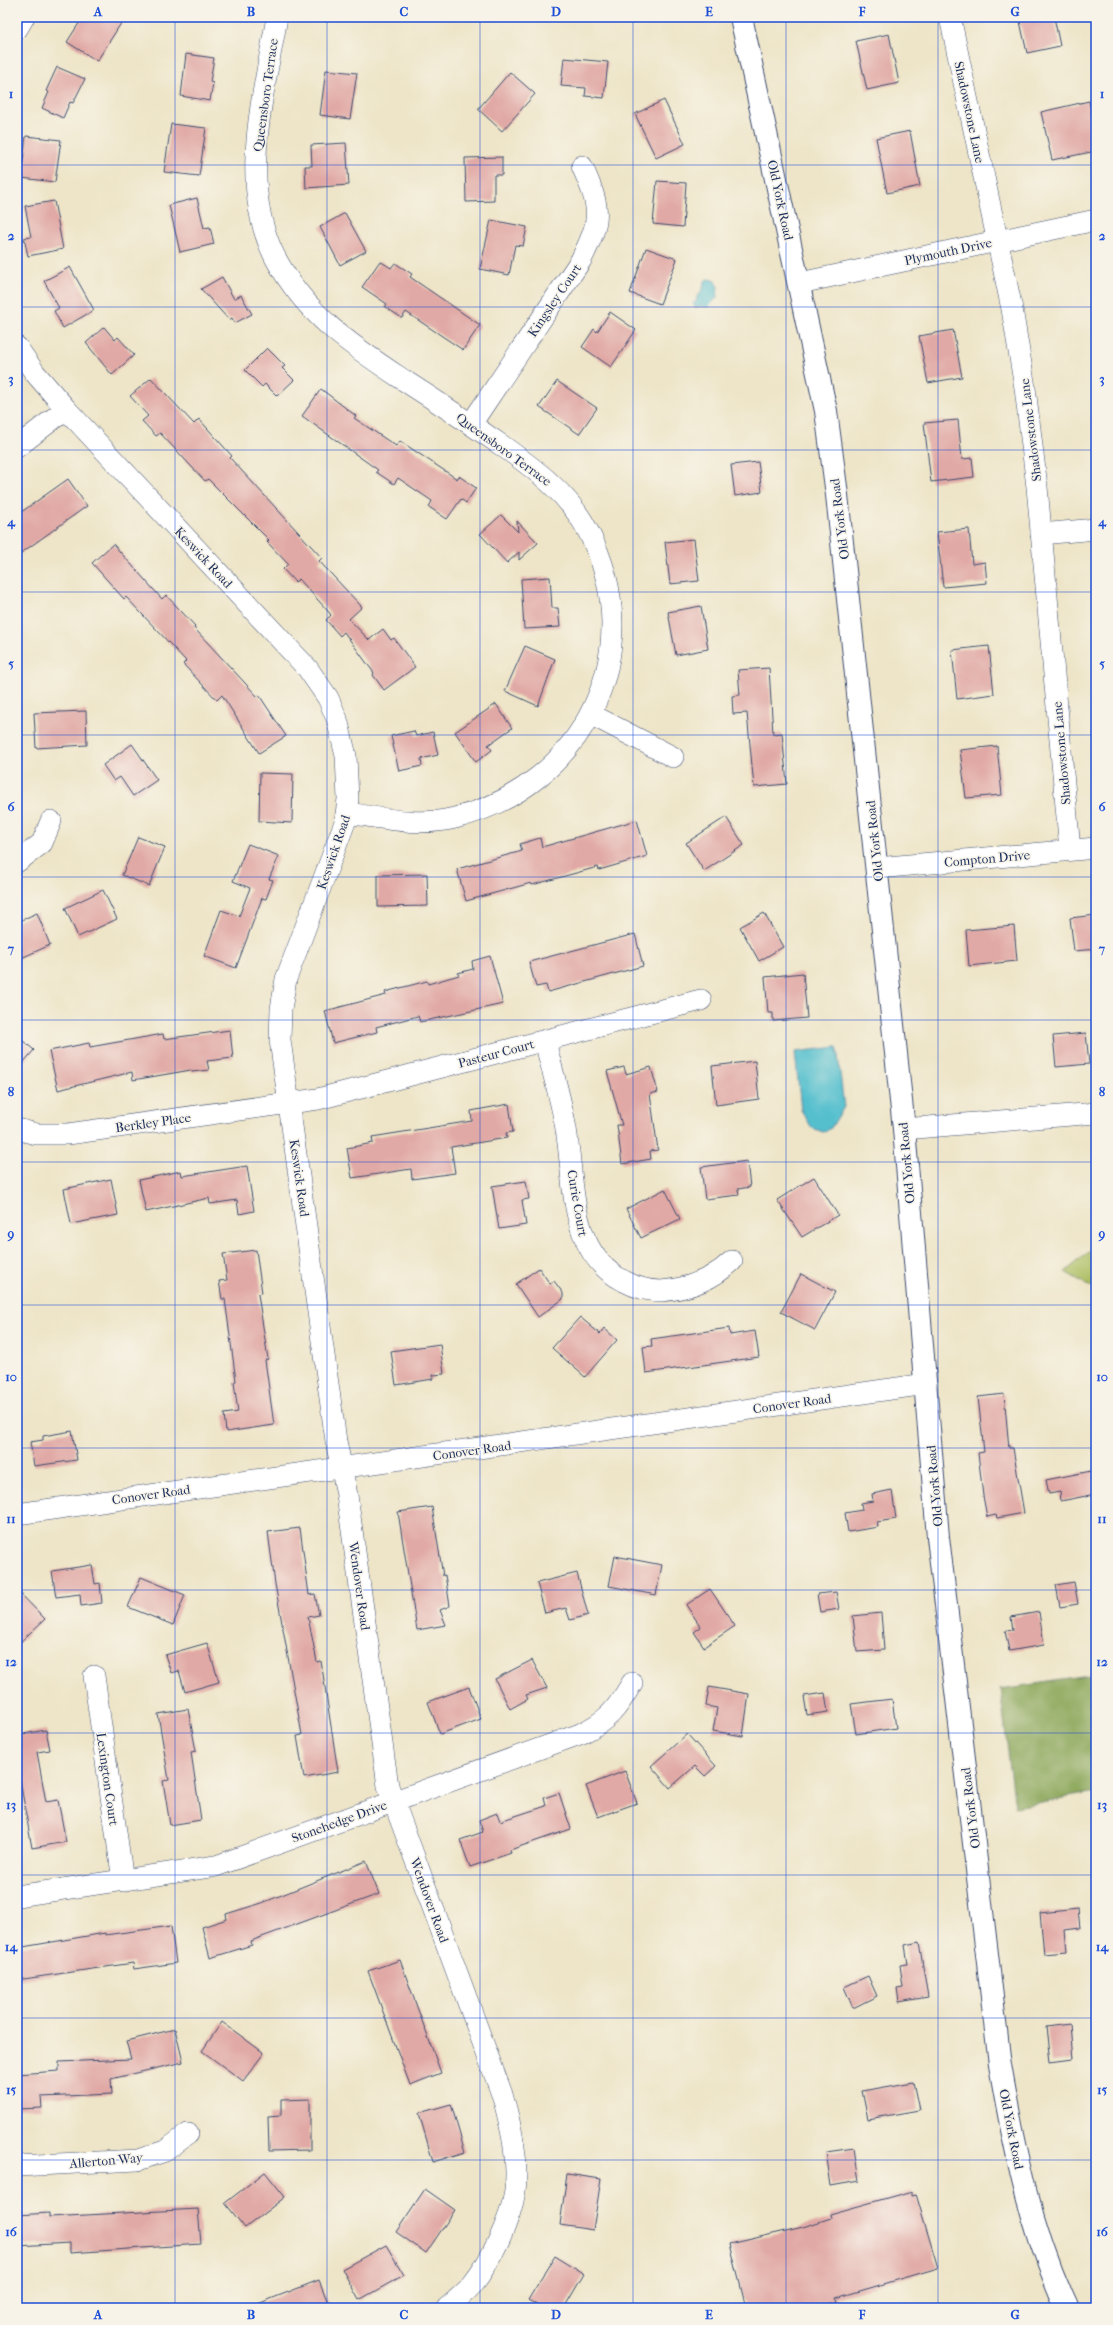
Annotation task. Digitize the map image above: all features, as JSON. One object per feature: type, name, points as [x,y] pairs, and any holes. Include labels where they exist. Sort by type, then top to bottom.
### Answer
[{"type":"main road","name":"Old York Road","points":[[741,17],[800,283],[826,411],[833,464],[904,1128],[938,1537],[1000,2065],[1023,2182],[1043,2247],[1067,2308]]},
{"type":"street","points":[[17,29],[24,17]]},
{"type":"street","name":"Queensboro Terrace","points":[[277,17],[257,144],[256,180],[264,225],[275,256],[289,281],[309,308],[332,330],[471,424],[538,472],[559,491],[583,522],[598,553],[609,593],[612,635],[610,661],[592,715],[577,738],[543,773],[516,792],[484,808],[455,818],[429,822],[398,820],[347,813]]},
{"type":"street","name":"Shadowstone Lane","points":[[950,17],[1019,344],[1041,534],[1070,850]]},
{"type":"street","name":"Kingsley Court","points":[[471,424],[581,260],[593,235],[598,215],[596,202],[582,166]]},
{"type":"street","name":"Plymouth Drive","points":[[800,283],[1096,220]]},
{"type":"street","name":"Keswick Road","points":[[17,347],[35,373],[66,409],[297,657],[321,687],[337,719],[346,756],[349,783],[347,813],[342,832],[283,992],[280,1040],[342,1468]]},
{"type":"street","points":[[17,447],[66,409]]},
{"type":"street","points":[[1041,534],[1096,529]]},
{"type":"street","points":[[592,715],[673,757]]},
{"type":"street","points":[[17,862],[25,858],[42,843],[51,821]]},
{"type":"street","name":"Compton Drive","points":[[877,868],[1096,848]]},
{"type":"street","name":"Pasteur Court","points":[[289,1104],[336,1095],[702,1000]]},
{"type":"street","name":"Curie Court","points":[[545,1041],[566,1129],[581,1230],[587,1246],[597,1260],[609,1272],[623,1281],[640,1288],[658,1291],[680,1289],[707,1280],[732,1261]]},
{"type":"street","name":"Berkley Place","points":[[17,1129],[36,1134],[68,1134],[289,1104]]},
{"type":"street","points":[[904,1128],[1096,1113]]},
{"type":"street","name":"Conover Road","points":[[17,1514],[926,1384]]},
{"type":"street","name":"Wendover Road","points":[[342,1468],[388,1786],[503,2097],[511,2127],[515,2158],[515,2191],[506,2221],[494,2249],[472,2285],[447,2308]]},
{"type":"street","name":"Lexington Court","points":[[94,1676],[123,1881]]},
{"type":"street","name":"Stonehedge Drive","points":[[17,1896],[216,1866],[599,1726],[617,1709],[632,1683]]},
{"type":"street","name":"Allerton Way","points":[[17,2166],[138,2160],[165,2151],[188,2134]]},
{"type":"green space","points":[[1096,1246],[1096,1290],[1065,1272]]},
{"type":"green space","points":[[1096,1675],[1096,1792],[1015,1807],[1000,1689]]},
{"type":"water","points":[[707,279],[714,280],[718,287],[717,298],[708,307],[699,306],[695,308],[693,303],[696,302],[697,297],[703,289],[704,282]]},
{"type":"water","points":[[837,1047],[844,1107],[831,1128],[823,1132],[812,1128],[801,1110],[795,1052]]},
{"type":"building","points":[[83,17],[125,17],[97,61],[67,42]]},
{"type":"building","points":[[1019,17],[1054,17],[1060,46],[1027,53]]},
{"type":"building","points":[[889,34],[899,83],[867,90],[856,41]]},
{"type":"building","points":[[186,54],[214,58],[210,82],[213,83],[210,101],[181,96]]},
{"type":"building","points":[[564,58],[608,62],[604,98],[585,96],[586,88],[561,86]]},
{"type":"building","points":[[57,67],[85,79],[73,103],[70,102],[63,118],[42,108],[49,92],[46,91]]},
{"type":"building","points":[[326,70],[357,73],[350,119],[320,115]]},
{"type":"building","points":[[510,72],[535,94],[502,131],[478,109]]},
{"type":"building","points":[[664,100],[685,144],[656,158],[635,114]]},
{"type":"building","points":[[1089,101],[1096,134],[1096,151],[1052,160],[1041,112]]},
{"type":"building","points":[[171,124],[206,128],[199,176],[164,172]]},
{"type":"building","points":[[910,131],[920,186],[887,193],[876,138]]},
{"type":"building","points":[[26,136],[61,140],[55,182],[21,178]]},
{"type":"building","points":[[346,143],[349,185],[306,188],[305,166],[312,166],[311,145]]},
{"type":"building","points":[[502,157],[502,175],[494,175],[494,201],[466,202],[465,158]]},
{"type":"building","points":[[657,181],[686,183],[683,227],[653,224]]},
{"type":"building","points":[[197,198],[204,228],[210,227],[214,244],[180,252],[169,205]]},
{"type":"building","points":[[54,201],[63,249],[28,256],[24,238],[31,237],[25,206]]},
{"type":"building","points":[[345,213],[366,251],[340,265],[320,227]]},
{"type":"building","points":[[491,220],[527,227],[523,246],[515,245],[509,275],[480,269]]},
{"type":"building","points":[[646,248],[677,259],[660,304],[630,293]]},
{"type":"building","points":[[380,261],[391,268],[395,263],[412,274],[410,277],[480,325],[463,350],[406,312],[402,318],[385,307],[387,304],[362,287]]},
{"type":"building","points":[[70,267],[94,310],[63,328],[54,311],[59,308],[44,281]]},
{"type":"building","points":[[222,277],[234,299],[241,295],[252,314],[235,323],[232,318],[229,320],[201,289]]},
{"type":"building","points":[[610,312],[636,330],[611,367],[582,347],[594,329],[597,332]]},
{"type":"building","points":[[104,327],[115,340],[118,337],[134,355],[112,375],[86,343]]},
{"type":"building","points":[[953,330],[962,377],[928,383],[919,336]]},
{"type":"building","points":[[267,348],[285,366],[282,368],[294,380],[277,396],[265,384],[262,387],[245,370]]},
{"type":"building","points":[[151,378],[194,424],[199,419],[232,456],[230,458],[322,558],[319,561],[362,607],[349,619],[369,640],[383,629],[391,640],[394,638],[415,667],[384,690],[373,675],[374,673],[344,632],[340,636],[326,620],[331,615],[327,610],[299,579],[295,582],[283,569],[288,564],[267,542],[269,540],[208,479],[205,481],[160,433],[156,436],[142,421],[148,416],[130,396]]},
{"type":"building","points":[[557,381],[597,408],[579,434],[539,407]]},
{"type":"building","points":[[321,389],[356,416],[354,418],[396,446],[400,441],[457,479],[459,476],[476,488],[466,503],[461,499],[447,519],[429,507],[432,501],[398,478],[394,484],[376,472],[378,470],[302,416]]},
{"type":"building","points":[[958,420],[962,459],[972,458],[974,477],[931,482],[924,423]]},
{"type":"building","points":[[758,462],[762,492],[735,496],[731,465]]},
{"type":"building","points":[[68,479],[87,506],[17,556],[17,515]]},
{"type":"building","points":[[501,515],[518,532],[517,521],[538,543],[519,560],[519,552],[507,563],[480,534]]},
{"type":"building","points":[[969,529],[972,564],[985,562],[987,583],[943,587],[937,532]]},
{"type":"building","points":[[694,539],[699,581],[670,584],[665,542]]},
{"type":"building","points":[[113,544],[162,599],[166,595],[195,626],[194,628],[257,696],[259,695],[286,736],[259,753],[222,695],[217,700],[183,664],[186,661],[126,597],[124,599],[92,563]]},
{"type":"building","points":[[550,577],[552,608],[558,608],[560,627],[524,629],[521,579]]},
{"type":"building","points":[[701,606],[708,649],[676,655],[668,612]]},
{"type":"building","points":[[525,646],[555,659],[538,706],[505,691]]},
{"type":"building","points":[[989,646],[994,694],[957,699],[952,650]]},
{"type":"building","points":[[769,668],[773,734],[782,733],[787,784],[754,787],[747,713],[733,714],[732,696],[740,695],[738,670]]},
{"type":"building","points":[[496,704],[512,728],[488,745],[492,750],[476,762],[455,732]]},
{"type":"building","points":[[86,711],[87,745],[36,748],[34,713]]},
{"type":"building","points":[[414,731],[416,736],[433,732],[438,755],[421,759],[422,766],[399,771],[391,736]]},
{"type":"building","points":[[132,744],[157,780],[133,796],[120,777],[114,781],[103,765]]},
{"type":"building","points":[[997,746],[1002,795],[966,798],[960,750]]},
{"type":"building","points":[[260,773],[293,774],[292,823],[259,821]]},
{"type":"building","points":[[726,817],[744,845],[704,871],[686,843]]},
{"type":"building","points":[[637,820],[647,856],[599,870],[598,867],[532,885],[531,883],[466,901],[457,869],[522,851],[520,844],[540,838],[542,847]]},
{"type":"building","points":[[138,837],[165,847],[149,886],[122,875]]},
{"type":"building","points":[[248,844],[279,856],[269,879],[273,880],[266,899],[262,898],[236,968],[204,956],[221,910],[239,916],[250,888],[233,881]]},
{"type":"building","points":[[427,874],[428,906],[378,907],[378,875]]},
{"type":"building","points":[[103,890],[117,919],[78,937],[65,908]]},
{"type":"building","points":[[37,913],[50,945],[17,960],[17,922]]},
{"type":"building","points":[[764,913],[783,947],[759,961],[740,927]]},
{"type":"building","points":[[1096,915],[1096,949],[1074,951],[1070,918]]},
{"type":"building","points":[[1014,926],[1017,961],[969,966],[966,930]]},
{"type":"building","points":[[635,934],[643,966],[548,992],[546,985],[536,987],[529,962]]},
{"type":"building","points":[[490,956],[503,1004],[420,1022],[418,1016],[376,1027],[377,1032],[333,1043],[325,1011],[386,995],[385,992],[427,981],[428,984],[459,975],[458,973],[473,969],[472,961]]},
{"type":"building","points":[[803,973],[807,1018],[773,1021],[773,1013],[768,1013],[765,977]]},
{"type":"building","points":[[230,1030],[233,1058],[207,1061],[209,1070],[192,1072],[191,1070],[133,1080],[132,1072],[58,1090],[49,1051],[89,1043],[90,1047],[163,1034],[164,1039]]},
{"type":"building","points":[[1086,1033],[1089,1064],[1056,1067],[1053,1036]]},
{"type":"building","points":[[17,1036],[34,1050],[17,1070]]},
{"type":"building","points":[[755,1061],[759,1099],[716,1105],[712,1066]]},
{"type":"building","points":[[624,1067],[626,1074],[651,1067],[658,1092],[650,1094],[658,1150],[650,1151],[651,1159],[622,1164],[617,1125],[622,1125],[607,1071]]},
{"type":"building","points":[[509,1104],[513,1132],[506,1133],[507,1138],[451,1147],[455,1173],[412,1179],[411,1169],[352,1178],[347,1148],[373,1143],[372,1137],[472,1121],[471,1111]]},
{"type":"building","points":[[747,1161],[750,1187],[738,1189],[739,1195],[705,1199],[701,1167]]},
{"type":"building","points":[[247,1166],[254,1211],[239,1214],[237,1200],[210,1204],[209,1198],[146,1212],[139,1180],[181,1171],[182,1176]]},
{"type":"building","points":[[814,1177],[838,1215],[802,1237],[777,1200]]},
{"type":"building","points":[[111,1179],[118,1215],[71,1224],[64,1189]]},
{"type":"building","points":[[526,1181],[529,1199],[522,1200],[526,1225],[499,1229],[492,1186]]},
{"type":"building","points":[[665,1189],[680,1219],[641,1238],[626,1209]]},
{"type":"building","points":[[256,1250],[262,1293],[258,1294],[268,1359],[265,1360],[274,1425],[226,1432],[224,1414],[238,1412],[234,1382],[236,1381],[225,1299],[222,1299],[219,1281],[227,1280],[223,1254]]},
{"type":"building","points":[[539,1268],[550,1284],[554,1281],[563,1293],[563,1299],[538,1317],[516,1284]]},
{"type":"building","points":[[801,1274],[835,1292],[815,1330],[781,1312]]},
{"type":"building","points":[[580,1317],[600,1334],[604,1328],[617,1340],[585,1377],[552,1348]]},
{"type":"building","points":[[729,1328],[730,1335],[755,1331],[759,1357],[646,1373],[643,1347],[652,1346],[651,1339]]},
{"type":"building","points":[[440,1344],[444,1374],[433,1375],[433,1379],[396,1385],[391,1351]]},
{"type":"building","points":[[1004,1394],[1009,1448],[1013,1448],[1024,1513],[997,1518],[996,1515],[987,1517],[983,1496],[978,1453],[984,1452],[978,1397]]},
{"type":"building","points":[[72,1431],[77,1460],[34,1466],[30,1442],[43,1440],[43,1436]]},
{"type":"building","points":[[1096,1470],[1096,1494],[1061,1501],[1060,1492],[1049,1494],[1046,1480]]},
{"type":"building","points":[[892,1490],[896,1519],[877,1522],[878,1527],[848,1532],[845,1513],[862,1510],[861,1503],[873,1501],[872,1494]]},
{"type":"building","points":[[432,1507],[443,1576],[445,1575],[450,1606],[440,1610],[446,1625],[417,1630],[398,1512]]},
{"type":"building","points":[[300,1528],[309,1595],[315,1594],[319,1615],[308,1617],[317,1662],[321,1661],[338,1772],[304,1778],[297,1736],[302,1735],[275,1584],[268,1532]]},
{"type":"building","points":[[615,1556],[662,1565],[656,1595],[609,1586]]},
{"type":"building","points":[[92,1565],[95,1584],[100,1583],[102,1603],[81,1606],[80,1594],[56,1597],[52,1571]]},
{"type":"building","points":[[577,1573],[588,1615],[570,1620],[566,1608],[545,1613],[537,1583]]},
{"type":"building","points":[[141,1577],[185,1595],[173,1625],[128,1607]]},
{"type":"building","points":[[1074,1582],[1078,1604],[1060,1607],[1056,1585]]},
{"type":"building","points":[[710,1589],[735,1626],[704,1647],[694,1632],[701,1627],[686,1605]]},
{"type":"building","points":[[17,1590],[45,1619],[17,1645]]},
{"type":"building","points":[[836,1592],[839,1609],[820,1612],[817,1594]]},
{"type":"building","points":[[1039,1612],[1044,1645],[1009,1651],[1005,1631],[1013,1630],[1011,1617]]},
{"type":"building","points":[[881,1613],[884,1650],[857,1652],[853,1616]]},
{"type":"building","points":[[207,1643],[219,1682],[185,1692],[179,1671],[171,1673],[165,1655]]},
{"type":"building","points":[[532,1660],[547,1688],[526,1695],[528,1699],[510,1709],[495,1679]]},
{"type":"building","points":[[469,1687],[481,1719],[440,1734],[428,1702]]},
{"type":"building","points":[[709,1687],[749,1694],[743,1736],[713,1731],[717,1708],[706,1706]]},
{"type":"building","points":[[825,1693],[828,1712],[807,1715],[804,1696]]},
{"type":"building","points":[[892,1699],[896,1728],[856,1734],[851,1704]]},
{"type":"building","points":[[188,1709],[196,1751],[191,1752],[201,1820],[170,1825],[163,1781],[169,1780],[158,1714]]},
{"type":"building","points":[[46,1730],[50,1750],[37,1752],[46,1802],[58,1800],[66,1842],[32,1848],[20,1780],[17,1780],[17,1735]]},
{"type":"building","points":[[687,1734],[716,1766],[705,1776],[695,1766],[670,1788],[651,1766]]},
{"type":"building","points":[[625,1771],[637,1803],[598,1817],[586,1786]]},
{"type":"building","points":[[559,1793],[571,1829],[510,1850],[511,1853],[470,1867],[460,1840],[483,1832],[479,1820],[497,1813],[500,1821],[546,1806],[544,1798]]},
{"type":"building","points":[[366,1861],[379,1894],[251,1941],[252,1945],[210,1958],[202,1927],[227,1919],[226,1914],[262,1903]]},
{"type":"building","points":[[1078,1909],[1080,1928],[1065,1930],[1067,1952],[1044,1954],[1040,1913]]},
{"type":"building","points":[[171,1926],[176,1963],[134,1969],[133,1963],[17,1980],[17,1948],[105,1933],[105,1935]]},
{"type":"building","points":[[919,1942],[928,1997],[899,2002],[897,1988],[903,1987],[900,1965],[908,1964],[905,1945]]},
{"type":"building","points":[[400,1960],[441,2073],[410,2085],[368,1971]]},
{"type":"building","points":[[868,1976],[877,1996],[853,2008],[844,1987]]},
{"type":"building","points":[[222,2022],[264,2053],[243,2081],[202,2051]]},
{"type":"building","points":[[1070,2024],[1073,2059],[1050,2062],[1046,2027]]},
{"type":"building","points":[[175,2029],[183,2062],[111,2079],[112,2094],[41,2097],[42,2108],[17,2109],[17,2074],[59,2071],[59,2062],[131,2059],[126,2041]]},
{"type":"building","points":[[913,2082],[919,2110],[868,2119],[862,2091]]},
{"type":"building","points":[[310,2099],[310,2150],[269,2151],[268,2116],[281,2115],[281,2100]]},
{"type":"building","points":[[451,2104],[465,2152],[433,2162],[419,2113]]},
{"type":"building","points":[[854,2148],[859,2181],[831,2186],[826,2152]]},
{"type":"building","points":[[265,2172],[285,2197],[245,2228],[225,2203]]},
{"type":"building","points":[[567,2174],[601,2179],[593,2230],[560,2225]]},
{"type":"building","points":[[425,2189],[455,2210],[426,2253],[396,2232]]},
{"type":"building","points":[[912,2191],[912,2195],[916,2194],[938,2268],[836,2298],[837,2302],[813,2308],[746,2308],[730,2244],[803,2227],[831,2218],[830,2214]]},
{"type":"building","points":[[198,2209],[201,2244],[70,2253],[70,2243],[17,2246],[17,2215],[49,2213],[49,2217]]},
{"type":"building","points":[[386,2245],[404,2275],[359,2300],[342,2269]]},
{"type":"building","points":[[555,2256],[584,2274],[564,2308],[542,2308],[528,2300]]},
{"type":"building","points":[[319,2280],[330,2308],[250,2308],[250,2307]]}]
